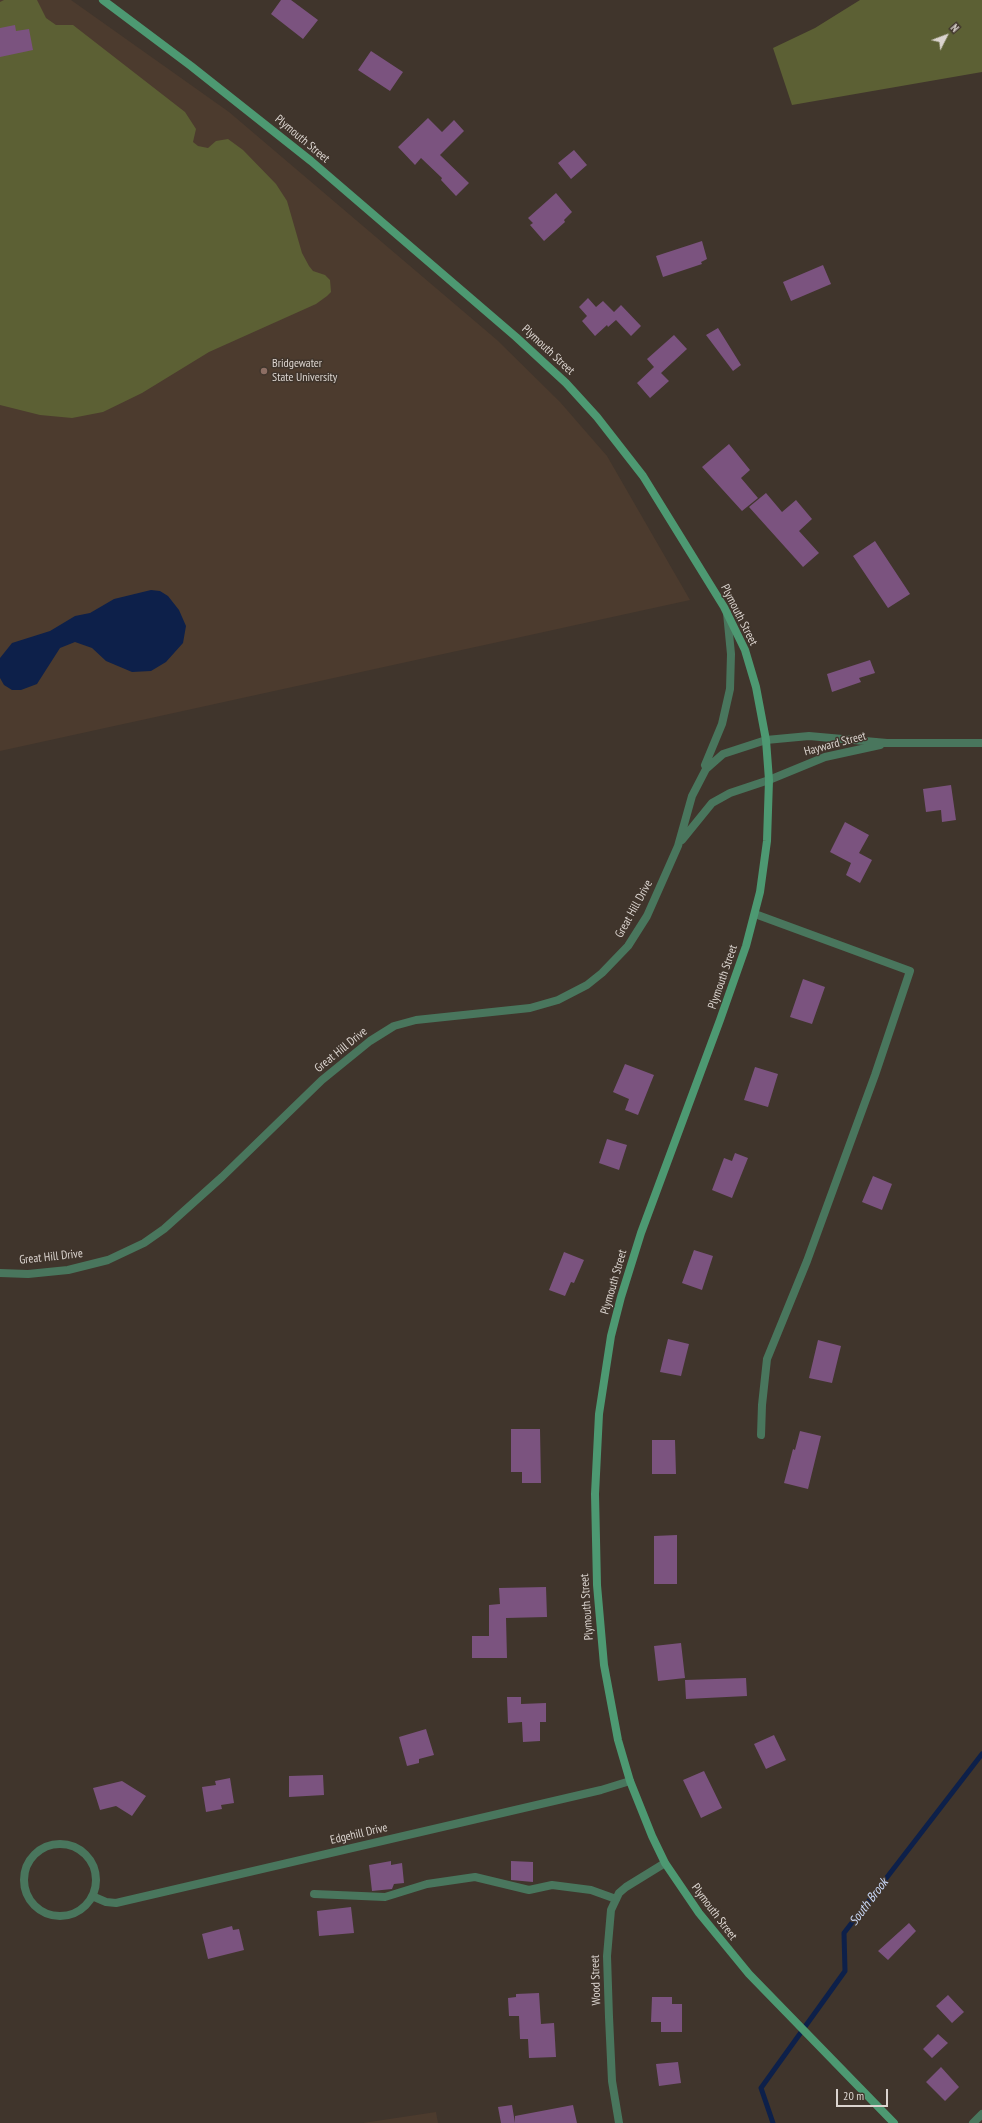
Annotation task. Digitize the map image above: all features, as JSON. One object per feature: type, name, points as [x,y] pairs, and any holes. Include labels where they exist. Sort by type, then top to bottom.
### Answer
[{"type":"main road","name":"Plymouth Street","points":[[102,0],[191,66],[294,147],[516,337],[566,383],[597,417],[643,476],[727,612],[749,661],[766,740],[769,780],[767,841],[755,914],[734,983],[631,1262],[611,1336],[599,1414],[595,1494],[597,1585],[604,1665],[609,1700],[618,1740],[630,1781],[652,1836],[665,1863],[698,1913],[749,1974],[894,2123]]},
{"type":"street","name":"Great Hill Drive","points":[[0,1273],[28,1274],[68,1270],[108,1260],[144,1243],[164,1229],[222,1177],[322,1080],[370,1041],[394,1026],[416,1020],[530,1008],[558,1000],[587,985],[616,959],[638,932],[659,890],[678,846],[692,796],[716,744],[728,705],[731,669],[727,612]]},
{"type":"street","name":"Hayward Street","points":[[766,740],[820,736],[887,743],[982,743]]},
{"type":"street","name":"Great Hill Drive","points":[[692,796],[703,773],[717,758],[732,750],[766,740]]},
{"type":"street","name":"Hayward Street","points":[[769,780],[825,757],[887,743]]},
{"type":"street","name":"Great Hill Drive","points":[[678,846],[712,803],[730,793],[769,780]]},
{"type":"street","points":[[755,914],[910,971],[875,1075],[810,1254],[767,1359],[762,1406],[761,1434]]},
{"type":"street","name":"Edgehill Drive","points":[[92,1896],[108,1903],[119,1902],[593,1792],[630,1781]]},
{"type":"street","points":[[63,1844],[76,1848],[86,1855],[95,1871],[96,1884],[92,1896],[80,1910],[69,1915],[57,1916],[45,1912],[34,1905],[28,1895],[24,1877],[28,1865],[40,1851],[51,1845],[63,1844]]},
{"type":"street","name":"Wood Street","points":[[619,2123],[612,2081],[607,1956],[608,1926],[611,1910],[616,1899],[626,1887],[665,1863]]},
{"type":"street","points":[[314,1894],[385,1897],[427,1884],[475,1877],[530,1890],[552,1885],[591,1890],[616,1899]]},
{"type":"street","points":[[973,2123],[982,2114]]},
{"type":"shaded area","name":"Bridgewater State University","points":[[0,0],[71,0],[229,112],[497,340],[560,402],[607,456],[690,600],[0,751]]},
{"type":"shaded area","points":[[436,2112],[438,2123],[363,2123]]},
{"type":"green space","points":[[4,0],[37,0],[46,18],[56,25],[73,25],[185,112],[196,129],[193,142],[198,146],[208,148],[216,141],[228,139],[243,150],[276,184],[287,201],[302,253],[313,271],[325,275],[330,280],[331,292],[316,304],[209,352],[142,393],[103,412],[72,418],[40,415],[0,405],[0,2]]},
{"type":"green space","points":[[860,0],[982,0],[982,72],[792,105],[773,48],[815,28]]},
{"type":"water","points":[[151,590],[160,591],[168,596],[179,610],[186,626],[183,643],[166,662],[151,671],[132,672],[106,661],[92,648],[75,642],[60,648],[37,684],[21,690],[12,690],[4,685],[0,678],[0,658],[12,643],[50,631],[75,616],[90,613],[114,599]]},
{"type":"building","points":[[281,0],[291,0],[318,20],[303,39],[271,14]]},
{"type":"building","points":[[15,25],[16,31],[29,29],[33,50],[0,57],[0,28]]},
{"type":"building","points":[[371,51],[403,72],[390,91],[358,70]]},
{"type":"building","points":[[428,118],[442,132],[454,120],[464,131],[440,155],[469,183],[456,196],[441,180],[442,178],[421,158],[415,165],[398,147]]},
{"type":"building","points":[[574,150],[587,165],[571,179],[558,163]]},
{"type":"building","points":[[556,193],[572,212],[564,220],[565,222],[544,241],[530,225],[533,223],[528,218]]},
{"type":"building","points":[[702,241],[707,259],[701,262],[702,264],[663,277],[656,256]]},
{"type":"building","points":[[823,265],[831,284],[791,301],[783,282]]},
{"type":"building","points":[[588,298],[596,307],[603,301],[614,312],[621,305],[641,326],[631,336],[616,320],[608,327],[607,325],[595,336],[582,321],[587,316],[579,307]]},
{"type":"building","points":[[718,328],[741,365],[733,371],[706,335]]},
{"type":"building","points":[[674,335],[687,349],[661,373],[669,381],[650,398],[637,383],[654,367],[647,359]]},
{"type":"building","points":[[729,444],[750,470],[741,478],[758,498],[742,511],[702,467]]},
{"type":"building","points":[[766,493],[782,512],[796,500],[812,519],[799,531],[819,553],[803,567],[749,507]]},
{"type":"building","points":[[875,541],[910,594],[888,608],[853,556]]},
{"type":"building","points":[[870,660],[875,673],[859,678],[861,682],[832,692],[827,674]]},
{"type":"building","points":[[951,785],[956,820],[942,822],[941,810],[926,812],[923,789]]},
{"type":"building","points":[[845,822],[869,835],[859,853],[872,860],[860,883],[846,875],[851,863],[830,852]]},
{"type":"building","points":[[803,979],[825,987],[812,1024],[790,1017]]},
{"type":"building","points":[[625,1064],[654,1075],[638,1115],[625,1110],[629,1099],[613,1092]]},
{"type":"building","points":[[755,1067],[778,1074],[768,1107],[744,1100]]},
{"type":"building","points":[[607,1139],[627,1145],[619,1170],[599,1163]]},
{"type":"building","points":[[735,1153],[748,1158],[732,1198],[712,1190],[724,1158],[732,1161]]},
{"type":"building","points":[[873,1176],[892,1184],[882,1210],[862,1202]]},
{"type":"building","points":[[694,1250],[713,1256],[702,1290],[682,1283]]},
{"type":"building","points":[[564,1252],[584,1260],[574,1283],[571,1282],[565,1296],[549,1290]]},
{"type":"building","points":[[668,1339],[689,1344],[681,1376],[660,1372]]},
{"type":"building","points":[[818,1340],[841,1346],[832,1383],[809,1378]]},
{"type":"building","points":[[511,1429],[540,1429],[541,1483],[522,1483],[522,1472],[511,1472]]},
{"type":"building","points":[[800,1431],[821,1436],[808,1489],[784,1483],[793,1449],[795,1450]]},
{"type":"building","points":[[652,1440],[675,1440],[676,1474],[652,1474]]},
{"type":"building","points":[[677,1535],[677,1584],[654,1584],[654,1536]]},
{"type":"building","points":[[546,1587],[547,1617],[506,1618],[507,1658],[472,1658],[472,1636],[489,1636],[489,1605],[500,1604],[499,1588]]},
{"type":"building","points":[[681,1643],[685,1678],[658,1681],[654,1646]]},
{"type":"building","points":[[746,1678],[747,1696],[686,1699],[685,1680]]},
{"type":"building","points":[[507,1697],[521,1697],[521,1704],[546,1703],[546,1722],[540,1722],[540,1741],[523,1742],[522,1722],[508,1723]]},
{"type":"building","points":[[426,1729],[434,1755],[419,1759],[419,1763],[407,1766],[399,1737]]},
{"type":"building","points":[[774,1735],[786,1760],[766,1769],[754,1744]]},
{"type":"building","points":[[704,1771],[722,1808],[701,1818],[683,1780]]},
{"type":"building","points":[[323,1775],[324,1795],[289,1797],[289,1776]]},
{"type":"building","points":[[230,1778],[234,1803],[221,1805],[222,1809],[206,1812],[202,1787],[216,1785],[215,1781]]},
{"type":"building","points":[[122,1781],[146,1796],[132,1816],[116,1806],[100,1810],[93,1788]]},
{"type":"building","points":[[391,1861],[391,1865],[402,1863],[404,1883],[394,1884],[392,1889],[372,1891],[369,1865]]},
{"type":"building","points":[[511,1861],[533,1862],[533,1882],[511,1880]]},
{"type":"building","points":[[351,1907],[354,1933],[319,1936],[317,1911]]},
{"type":"building","points":[[909,1923],[916,1931],[888,1960],[878,1951]]},
{"type":"building","points":[[232,1926],[233,1930],[239,1929],[244,1950],[208,1959],[202,1934]]},
{"type":"building","points":[[539,1993],[541,2024],[554,2023],[556,2057],[529,2058],[528,2039],[520,2039],[519,2016],[509,2016],[508,1998],[516,1997],[516,1994]]},
{"type":"building","points":[[948,1995],[964,2012],[952,2023],[936,2006]]},
{"type":"building","points":[[652,1997],[672,1997],[672,2004],[682,2004],[682,2032],[661,2032],[661,2022],[651,2022]]},
{"type":"building","points":[[938,2034],[948,2043],[932,2058],[923,2049]]},
{"type":"building","points":[[678,2062],[681,2083],[659,2086],[656,2064]]},
{"type":"building","points":[[941,2067],[959,2087],[945,2101],[926,2082]]},
{"type":"building","points":[[512,2105],[515,2123],[501,2123],[498,2107]]},
{"type":"building","points":[[573,2105],[577,2123],[515,2123],[515,2116]]},
{"type":"waterway","name":"South Brook","points":[[773,2123],[761,2088],[845,1971],[844,1933],[982,1754]]},
{"type":"place","name":"Bridgewater State University","points":[[264,371]]}]
